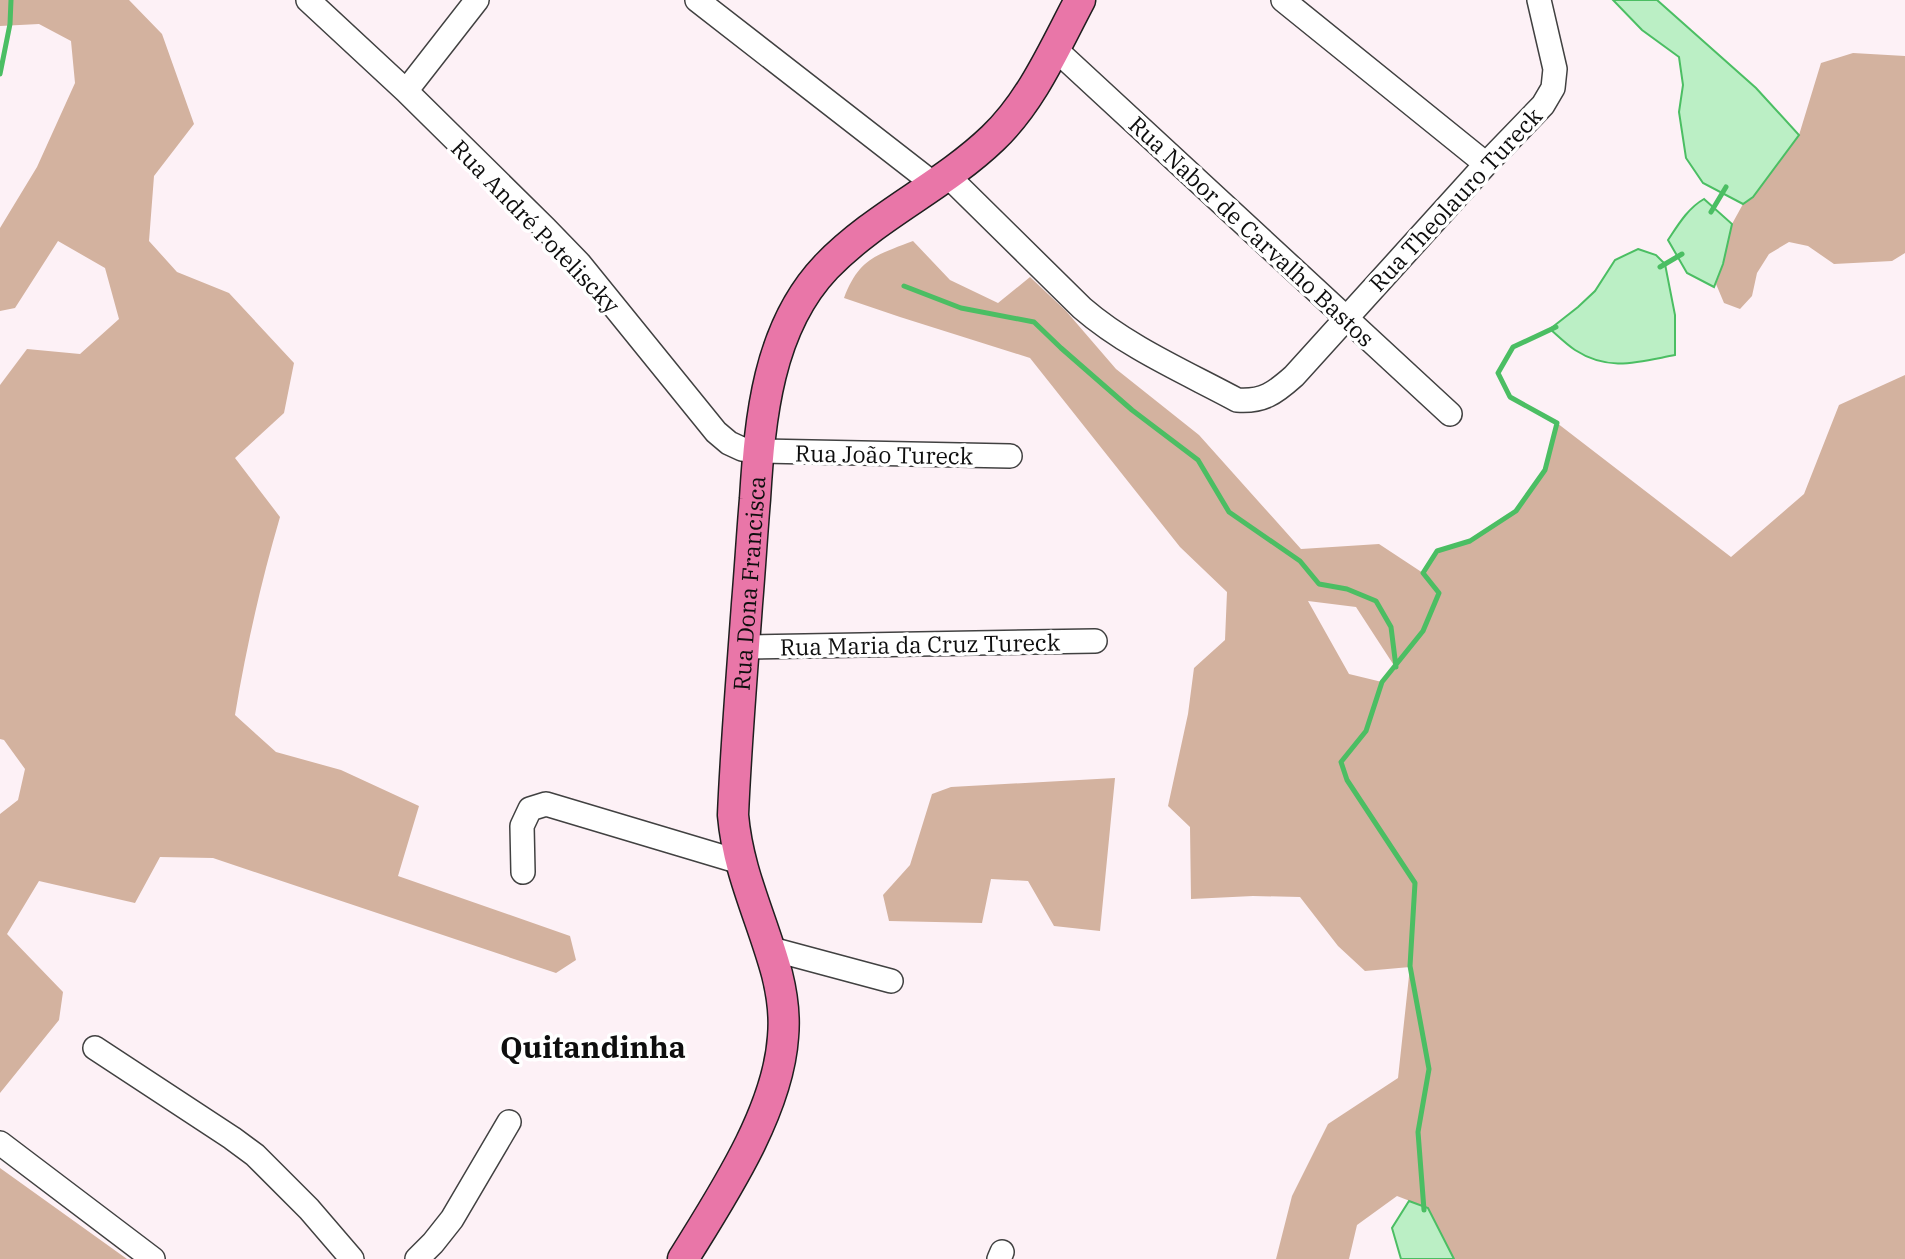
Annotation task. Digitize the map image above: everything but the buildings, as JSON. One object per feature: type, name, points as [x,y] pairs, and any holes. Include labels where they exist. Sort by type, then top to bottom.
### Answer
[{"type":"main road","name":"Rua Dona Francisca","points":[[683,1259],[741,1161],[765,1111],[781,1057],[783,1015],[776,973],[740,862],[735,837],[734,805],[758,451],[776,356],[791,317],[809,286],[826,267],[867,230],[942,181],[985,145],[1007,122],[1034,84],[1080,0]]},
{"type":"street","name":"Rua André Poteliscky","points":[[308,0],[579,263],[716,432],[735,446],[758,451]]},
{"type":"street","points":[[405,92],[477,0]]},
{"type":"street","points":[[697,0],[942,181]]},
{"type":"street","points":[[1283,0],[1486,164]]},
{"type":"street","name":"Rua Theolauro Tureck","points":[[942,181],[1099,323],[1237,400],[1251,401],[1265,397],[1294,376],[1543,105],[1553,88],[1555,69],[1539,0]]},
{"type":"street","name":"Rua Nabor de Carvalho Bastos","points":[[1054,48],[1450,414]]},
{"type":"street","name":"Rua João Tureck","points":[[758,451],[1010,456]]},
{"type":"street","name":"Rua Maria da Cruz Tureck","points":[[744,648],[1095,641]]},
{"type":"street","points":[[523,872],[522,826],[530,809],[546,804],[740,862]]},
{"type":"street","points":[[768,948],[891,981]]},
{"type":"street","points":[[95,1048],[256,1155],[352,1259]]},
{"type":"street","points":[[417,1259],[452,1219],[509,1122]]},
{"type":"street","points":[[0,1143],[153,1259]]},
{"type":"shaded area","points":[[0,0],[129,0],[162,34],[194,124],[154,176],[149,241],[177,272],[229,293],[294,363],[284,413],[235,458],[280,517],[266,566],[235,715],[276,752],[341,770],[419,806],[398,876],[570,936],[576,960],[556,973],[213,858],[160,857],[135,903],[39,881],[7,934],[63,992],[59,1020],[0,1093],[0,814],[18,800],[25,769],[4,740],[0,739],[0,385],[27,349],[80,354],[119,319],[105,268],[58,241],[15,308],[0,311],[0,228],[37,167],[75,83],[71,41],[39,24],[0,26]]},
{"type":"shaded area","points":[[1613,0],[1657,0],[1756,88],[1799,135],[1753,197],[1743,204],[1703,183],[1686,158],[1679,112],[1683,85],[1679,57],[1642,30]]},
{"type":"shaded area","points":[[1853,53],[1905,56],[1905,253],[1892,261],[1834,264],[1808,246],[1789,242],[1769,254],[1757,273],[1752,296],[1740,309],[1724,303],[1716,284],[1732,224],[1743,204],[1753,197],[1799,135],[1821,63]]},
{"type":"shaded area","points":[[1704,199],[1732,224],[1723,264],[1714,287],[1687,273],[1668,240],[1688,212]]},
{"type":"shaded area","points":[[913,241],[950,280],[998,303],[1030,277],[1066,311],[1116,369],[1199,435],[1301,549],[1379,544],[1423,573],[1437,551],[1470,541],[1516,511],[1545,470],[1557,423],[1731,557],[1804,494],[1839,405],[1905,375],[1905,1259],[1454,1259],[1428,1208],[1397,1196],[1357,1225],[1349,1259],[1276,1259],[1292,1196],[1328,1124],[1398,1078],[1410,967],[1365,971],[1338,946],[1300,897],[1191,899],[1190,827],[1168,806],[1188,714],[1194,668],[1225,640],[1227,592],[1180,547],[1030,358],[844,298],[863,266],[879,255]],"holes":[[[1308,601],[1356,607],[1395,667],[1382,682],[1349,674]]]},
{"type":"shaded area","points":[[1638,249],[1656,255],[1665,264],[1675,315],[1675,355],[1624,363],[1588,357],[1572,348],[1550,329],[1595,291],[1615,260]]},
{"type":"shaded area","points":[[1115,778],[1100,931],[1054,926],[1028,881],[991,879],[982,923],[889,921],[883,895],[910,865],[932,794],[951,787]]},
{"type":"shaded area","points":[[0,1168],[127,1259],[0,1259]]},
{"type":"shaded area","points":[[1409,1201],[1428,1208],[1454,1259],[1401,1259],[1392,1228]]},
{"type":"waterway","points":[[0,74],[10,24],[11,0]]},
{"type":"waterway","points":[[1711,212],[1726,187]]},
{"type":"waterway","points":[[1660,267],[1682,254]]},
{"type":"waterway","points":[[904,286],[961,308],[1034,322],[1132,410],[1198,460],[1229,512],[1300,561],[1319,584],[1347,589],[1376,601],[1391,627],[1396,667]]},
{"type":"waterway","points":[[1424,1210],[1418,1132],[1429,1069],[1410,966],[1415,883],[1347,780],[1341,762],[1366,731],[1382,682],[1423,631],[1439,593],[1423,573],[1437,551],[1470,541],[1516,511],[1545,470],[1557,423],[1510,397],[1498,373],[1513,347],[1556,327]]},
{"type":"district","name":"Quitandinha","points":[[593,1046]]}]
